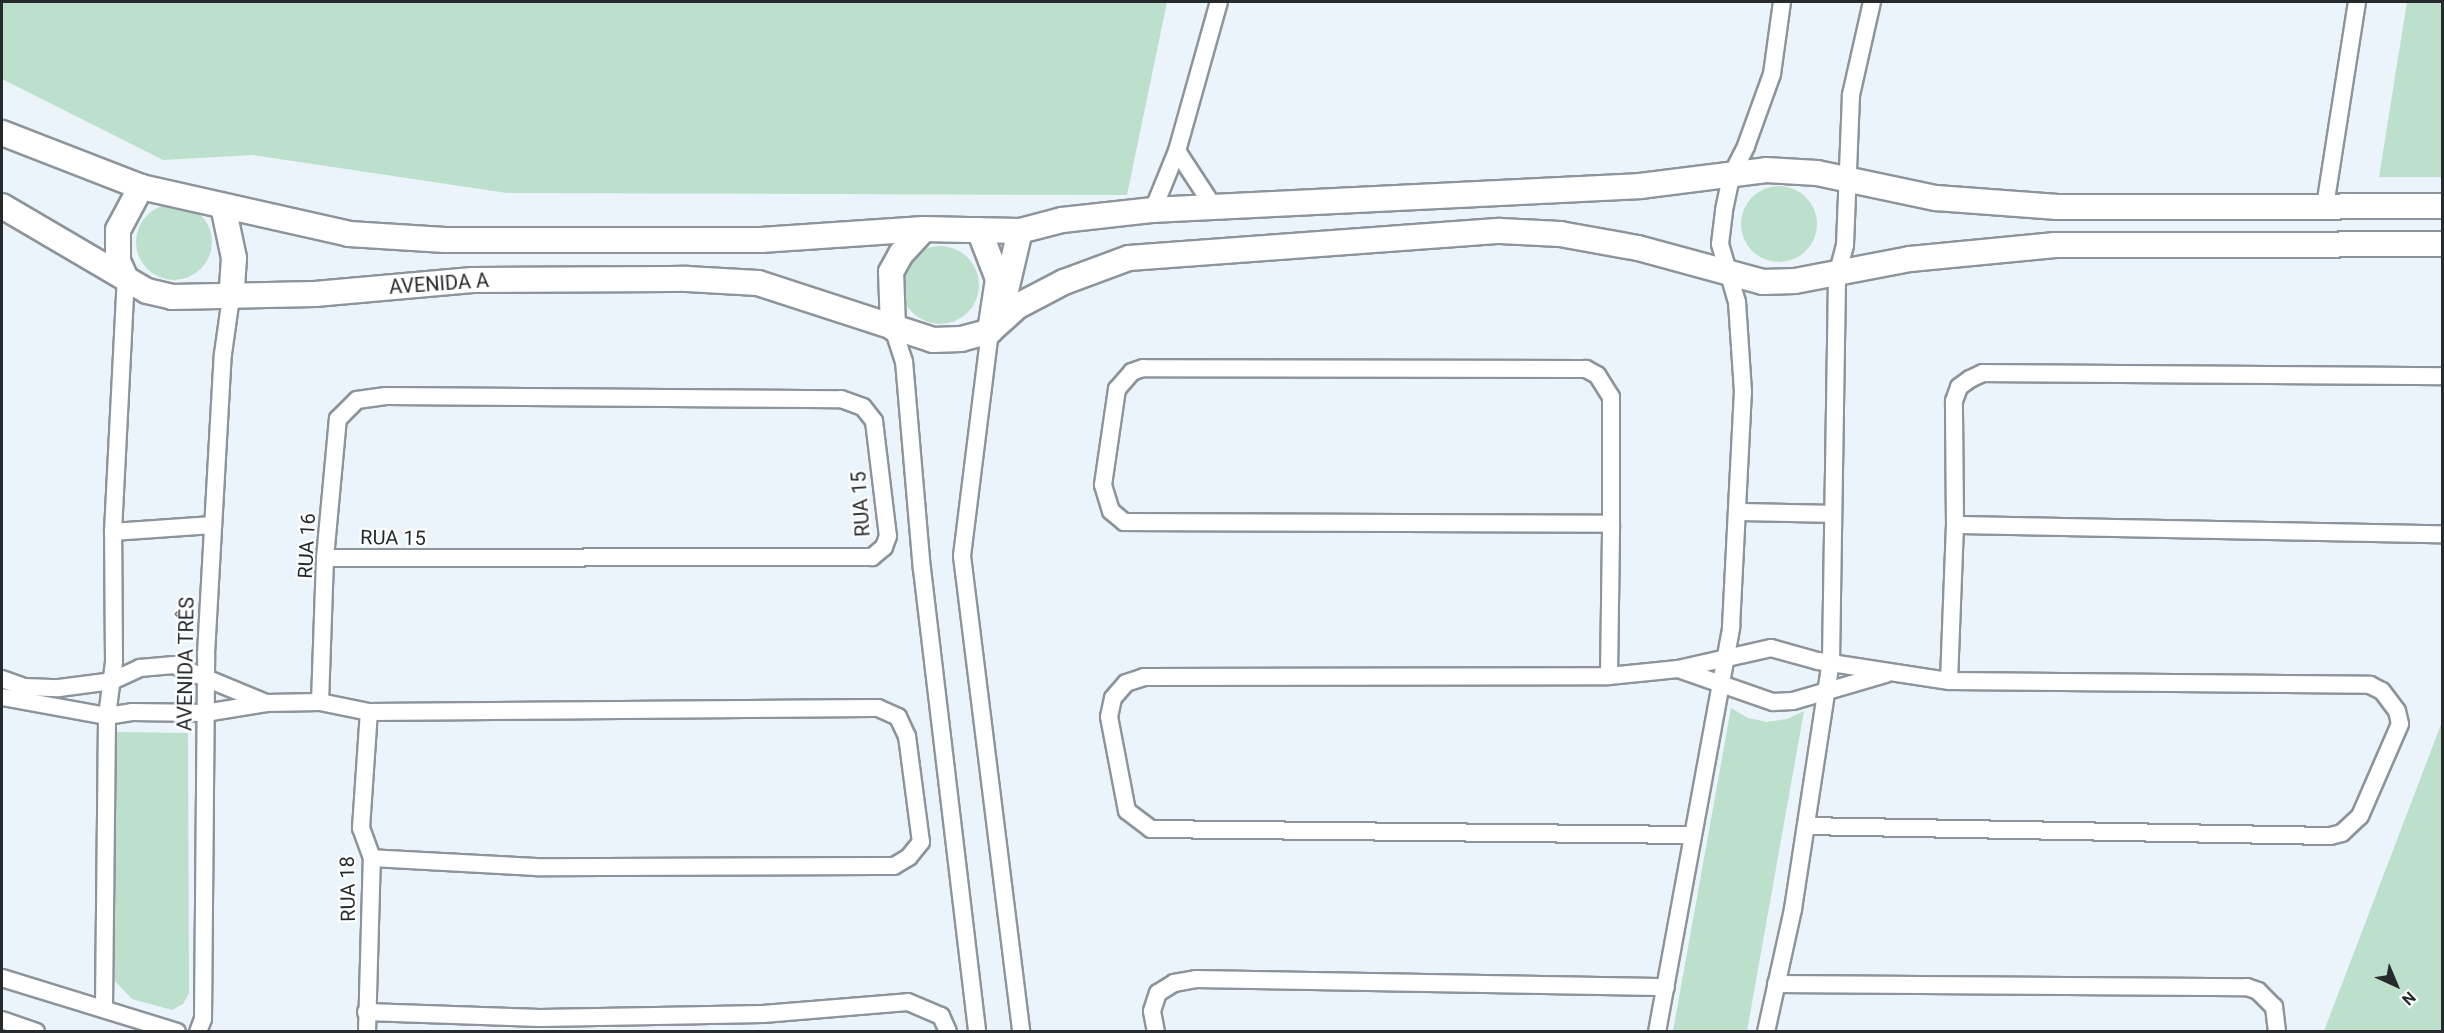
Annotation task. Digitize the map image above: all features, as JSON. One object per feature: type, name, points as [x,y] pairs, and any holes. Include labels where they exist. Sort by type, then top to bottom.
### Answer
[{"type":"main road","points":[[2,133],[141,187],[223,206],[234,258],[231,297]]},
{"type":"main road","points":[[1731,176],[1766,170],[1817,173],[1936,198],[2058,207],[2442,206]]},
{"type":"main road","name":"AVENIDA A","points":[[223,206],[349,234],[445,240],[761,240],[924,229],[1020,231],[1062,220],[1153,210],[1515,194],[1731,176]]},
{"type":"main road","points":[[126,279],[118,261],[118,230],[141,187]]},
{"type":"main road","name":"AVENIDA A","points":[[2,206],[147,291],[172,297],[231,297],[472,280],[687,279],[758,283],[893,328]]},
{"type":"main road","points":[[924,229],[891,272],[893,328],[933,340],[961,339],[990,332],[1018,306],[1064,282],[1129,258],[1500,231],[1560,234],[1638,248],[1763,282],[1837,275],[1910,259],[2055,244],[2442,244]]},
{"type":"main road","points":[[979,230],[998,279],[990,332]]},
{"type":"main road","points":[[990,332],[1007,293],[1020,231]]},
{"type":"street","points":[[1153,210],[1177,151],[1219,2]]},
{"type":"street","points":[[1657,1032],[1727,656],[1743,392],[1741,333],[1720,244],[1731,176],[1746,146],[1772,74],[1782,2]]},
{"type":"street","points":[[1766,1032],[1806,826],[1831,661],[1830,514],[1837,275],[1845,245],[1851,95],[1872,2]]},
{"type":"street","points":[[2325,206],[2352,2]]},
{"type":"street","points":[[1177,151],[1215,209]]},
{"type":"street","points":[[104,1006],[107,716],[112,681],[113,532],[126,279]]},
{"type":"street","name":"AVENIDA TRÊS","points":[[198,1032],[203,1019],[206,713],[209,678],[206,654],[223,354],[231,297]]},
{"type":"street","points":[[893,328],[904,361],[922,569],[977,1032]]},
{"type":"street","points":[[990,332],[962,556],[1021,1032]]},
{"type":"street","points":[[1609,676],[1611,524],[1611,397],[1607,386],[1586,369],[1143,369],[1132,372],[1117,388],[1102,485],[1111,511],[1124,522],[1611,524]]},
{"type":"street","points":[[1949,681],[1955,525],[1954,401],[1959,387],[1983,373],[2442,376]]},
{"type":"street","name":"RUA 15","points":[[325,558],[872,557],[884,547],[888,536],[874,421],[863,407],[841,399],[386,396],[357,400]]},
{"type":"street","name":"RUA 16","points":[[320,702],[325,558],[338,419],[357,400]]},
{"type":"street","points":[[1737,512],[1830,514]]},
{"type":"street","points":[[113,532],[212,525]]},
{"type":"street","points":[[1955,525],[2442,534]]},
{"type":"street","points":[[1694,835],[1151,829],[1127,811],[1109,717],[1113,698],[1126,683],[1144,677],[1609,676],[1678,669],[1727,656],[1771,648],[1890,673],[1949,681],[2370,686],[2391,700],[2400,724],[2360,816],[2347,830],[2330,837],[1806,826]]},
{"type":"street","points":[[2,679],[24,687],[59,688],[112,681],[140,668],[174,665],[266,703]]},
{"type":"street","points":[[1678,669],[1721,682],[1773,702],[1793,701],[1826,689],[1890,673]]},
{"type":"street","points":[[2,697],[107,716],[132,712],[206,713],[266,703],[320,702],[369,712],[878,708],[898,717],[908,736],[921,843],[909,856],[894,866],[537,867],[372,858]]},
{"type":"street","name":"RUA 18","points":[[367,1032],[372,858],[361,828],[369,712]]},
{"type":"street","points":[[2,978],[104,1006],[177,1032]]},
{"type":"street","points":[[1156,1032],[1152,1011],[1158,993],[1174,983],[1196,979],[1666,987]]},
{"type":"street","points":[[1776,984],[2247,987],[2258,991],[2274,1007],[2277,1032]]},
{"type":"street","points":[[366,1012],[540,1018],[763,1014],[908,1002],[941,1016],[948,1032]]},
{"type":"street","points":[[2,1020],[36,1032]]},
{"type":"green space","points":[[2,2],[1167,2],[1127,195],[507,193],[253,155],[163,160],[2,79]]},
{"type":"green space","points":[[2407,2],[2442,2],[2442,177],[2379,177]]},
{"type":"green space","points":[[1772,186],[1786,186],[1800,192],[1811,203],[1817,217],[1814,239],[1806,251],[1786,262],[1772,262],[1758,256],[1747,245],[1741,231],[1741,217],[1747,203],[1758,192]]},
{"type":"green space","points":[[174,204],[188,207],[201,215],[209,228],[212,242],[209,256],[201,269],[188,277],[174,280],[160,277],[147,269],[139,256],[136,242],[139,228],[147,215],[160,207]]},
{"type":"green space","points":[[940,246],[955,249],[968,257],[976,270],[979,285],[976,300],[968,313],[955,321],[940,324],[925,321],[912,313],[904,300],[901,285],[904,270],[912,257],[925,249]]},
{"type":"green space","points":[[1731,708],[1748,718],[1767,722],[1787,719],[1804,711],[1747,1031],[1673,1031]]},
{"type":"green space","points":[[2442,722],[2442,1031],[2324,1031]]},
{"type":"green space","points":[[115,732],[188,733],[189,993],[183,1004],[172,1010],[132,999],[115,981]]}]
